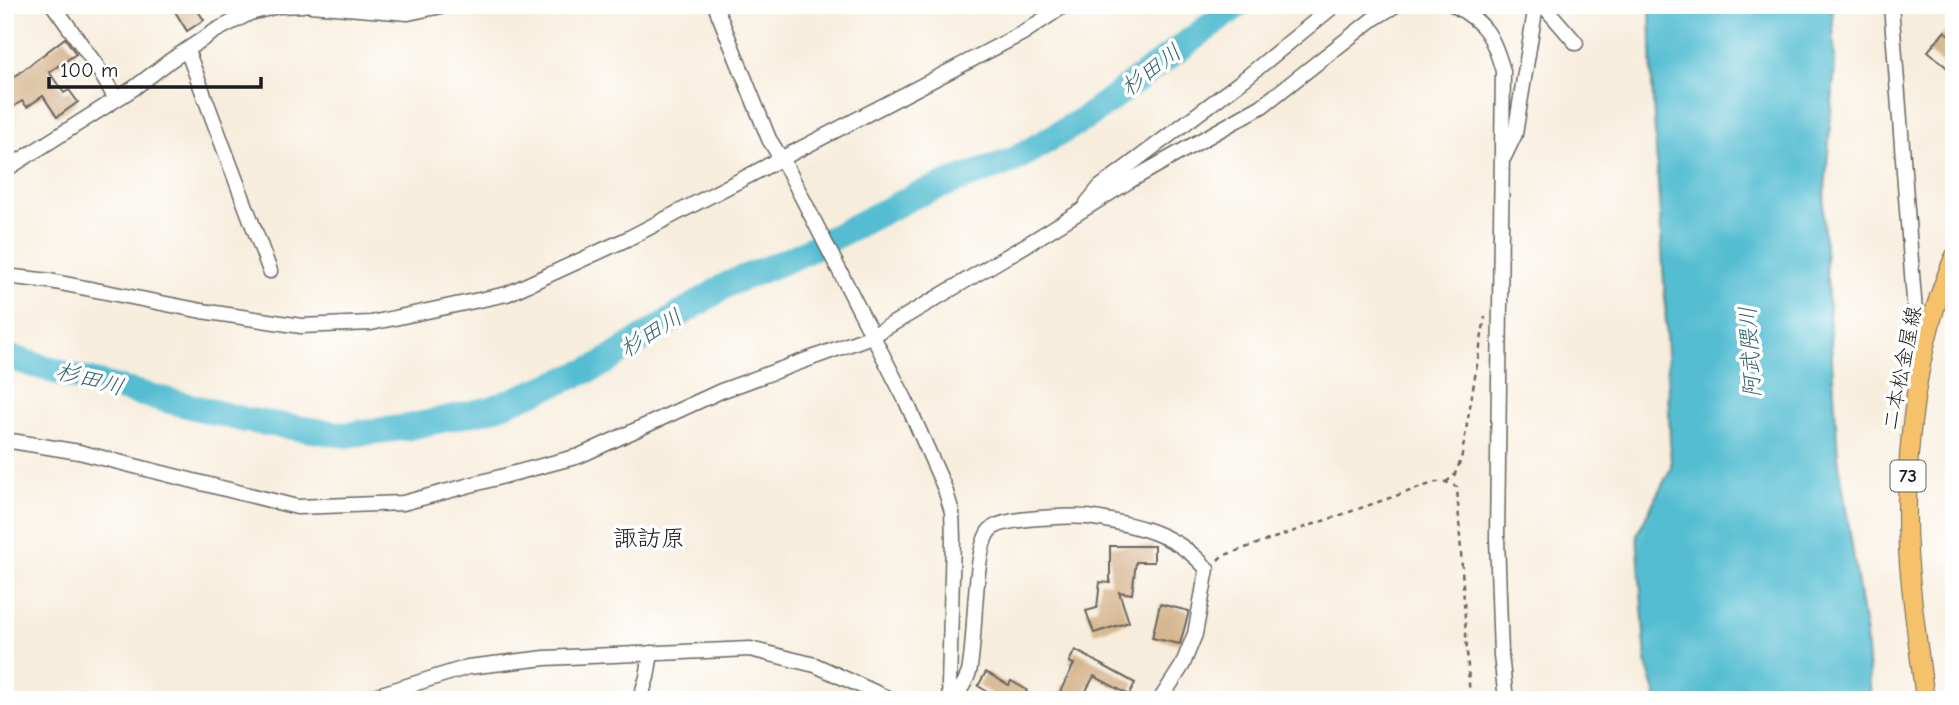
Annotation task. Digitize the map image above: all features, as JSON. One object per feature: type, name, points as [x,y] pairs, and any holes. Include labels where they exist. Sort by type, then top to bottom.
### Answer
[{"type":"main road","name":"二本松金屋線","points":[[1925,700],[1908,550],[1908,462],[1926,344],[1943,281],[1954,257]]},
{"type":"street","points":[[5,170],[187,50],[250,13],[278,6],[303,5]]},
{"type":"street","points":[[310,5],[408,13],[446,5]]},
{"type":"street","points":[[715,5],[769,139],[785,165],[933,459],[952,512],[952,700]]},
{"type":"street","points":[[5,276],[50,281],[202,311],[301,326],[371,323],[507,293],[785,165],[1023,33],[1065,5]]},
{"type":"street","points":[[1082,210],[1100,187],[1212,104],[1335,5]]},
{"type":"street","points":[[5,440],[79,452],[297,507],[403,503],[579,456],[721,391],[872,336],[1131,180],[1262,106],[1373,19],[1396,5]]},
{"type":"street","points":[[1454,5],[1469,14],[1486,30],[1495,43],[1503,71],[1497,538],[1501,655],[1506,700]]},
{"type":"street","points":[[1502,163],[1515,134],[1536,5]]},
{"type":"street","points":[[1543,5],[1576,43]]},
{"type":"street","points":[[1891,5],[1915,312],[1926,344]]},
{"type":"street","points":[[52,6],[96,65],[116,99]]},
{"type":"street","points":[[187,50],[270,271]]},
{"type":"street","points":[[952,700],[968,675],[981,554],[991,528],[1019,520],[1079,516],[1138,525],[1186,549],[1207,569],[1195,634],[1182,666],[1160,700]]},
{"type":"street","points":[[362,700],[468,667],[545,658],[750,649],[815,665],[892,700]]},
{"type":"street","points":[[640,700],[651,653]]},
{"type":"path","points":[[1446,482],[1454,475],[1461,460],[1486,312]]},
{"type":"path","points":[[1207,569],[1223,556],[1436,482],[1446,482],[1457,487],[1470,700]]},
{"type":"water","points":[[1216,5],[1233,5],[1123,91]]},
{"type":"water","name":"阿武隈川","points":[[1650,5],[1832,5],[1835,64],[1823,215],[1838,457],[1866,636],[1871,700],[1657,700],[1646,661],[1637,534],[1671,468]]},
{"type":"building","points":[[171,5],[194,5],[204,20],[187,31]]},
{"type":"building","points":[[1945,31],[1954,39],[1954,74],[1928,51]]},
{"type":"building","points":[[65,38],[76,54],[49,72],[64,93],[69,90],[78,102],[57,117],[43,96],[27,107],[22,101],[5,112],[5,84]]},
{"type":"building","points":[[1110,546],[1154,546],[1154,562],[1136,562],[1132,594],[1119,592],[1129,622],[1094,633],[1086,611],[1097,608],[1100,582],[1110,583]]},
{"type":"building","points":[[1160,604],[1189,611],[1180,644],[1152,638]]},
{"type":"building","points":[[1075,650],[1135,683],[1129,695],[1094,676],[1081,700],[1056,700],[1074,664],[1069,662]]},
{"type":"building","points":[[986,672],[1009,685],[1011,681],[1027,690],[1021,700],[1002,700],[978,686]]},
{"type":"waterway","name":"杉田川","points":[[5,356],[71,376],[245,420],[345,435],[409,427],[491,409],[597,367],[728,284],[797,256],[916,195],[1014,160],[1087,117],[1238,5]]},
{"type":"district","name":"諏訪原","points":[[649,538]]}]
